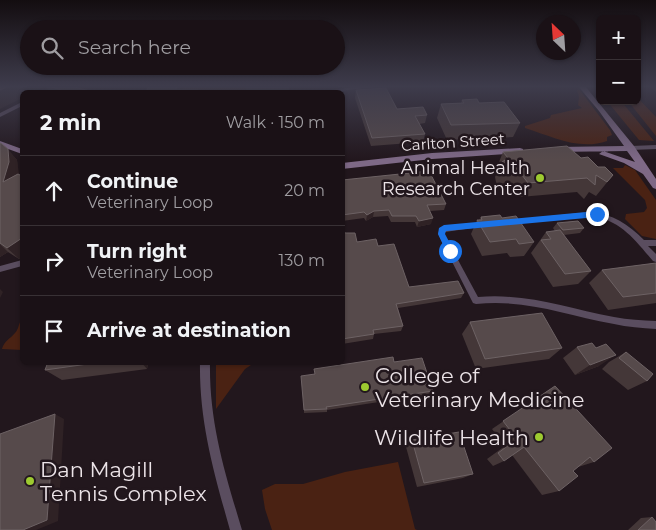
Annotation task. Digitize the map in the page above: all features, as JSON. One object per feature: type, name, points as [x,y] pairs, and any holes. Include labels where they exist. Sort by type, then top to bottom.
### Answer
[{"type":"street","points":[[604,111],[656,186]]},
{"type":"street","points":[[598,149],[613,144],[619,132]]},
{"type":"street","points":[[0,143],[20,151]]},
{"type":"street","points":[[549,150],[656,147]]},
{"type":"street","points":[[584,150],[620,158],[647,174]]},
{"type":"street","name":"Carlton Street","points":[[345,166],[432,156],[531,151]]},
{"type":"street","points":[[656,259],[621,223],[608,216],[597,214],[496,223],[442,230],[441,234],[476,301],[542,302],[608,320],[656,324]]},
{"type":"street","points":[[641,243],[656,244]]},
{"type":"street","points":[[0,269],[20,264]]},
{"type":"street","points":[[205,365],[206,418],[236,530]]},
{"type":"shaded area","points":[[570,111],[595,111],[612,135],[607,137],[607,141],[597,144],[586,144],[565,141],[525,128],[525,126],[550,118],[551,115]]},
{"type":"shaded area","points":[[615,111],[629,111],[654,141],[639,140]]},
{"type":"shaded area","points":[[636,111],[650,111],[656,117],[656,136]]},
{"type":"shaded area","points":[[625,165],[635,170],[656,200],[656,239],[642,236],[625,219],[626,214],[644,212],[647,208],[645,200],[613,168],[623,168]]},
{"type":"shaded area","points":[[20,323],[20,350],[2,349],[6,342],[16,331]]},
{"type":"shaded area","points":[[216,365],[251,365],[245,369],[216,409]]},
{"type":"shaded area","points":[[398,462],[415,529],[417,530],[272,530],[265,509],[262,490],[275,484],[303,484],[345,472]]},
{"type":"building","points":[[363,111],[425,111],[427,115],[415,116],[425,134],[372,138]]},
{"type":"building","points":[[444,111],[511,111],[520,123],[451,125]]},
{"type":"building","points":[[0,143],[8,149],[9,162],[3,182],[18,174],[20,175],[20,239],[7,248],[0,243]]},
{"type":"building","points":[[567,146],[581,158],[588,157],[598,167],[605,167],[613,175],[607,182],[596,175],[595,185],[587,178],[528,183],[519,171],[503,173],[502,162],[508,158],[503,152]]},
{"type":"building","points":[[429,171],[446,204],[427,205],[433,218],[419,221],[416,216],[392,216],[389,210],[374,211],[367,215],[364,212],[345,215],[345,180]]},
{"type":"building","points":[[500,215],[502,218],[516,216],[534,242],[519,244],[516,239],[490,242],[477,220],[482,220],[481,217]]},
{"type":"building","points":[[578,221],[584,228],[563,230],[557,223]]},
{"type":"building","points":[[560,230],[591,271],[565,274],[541,240],[551,239],[546,232]]},
{"type":"building","points":[[345,233],[355,233],[357,242],[376,239],[378,246],[394,244],[409,287],[458,281],[464,293],[396,304],[403,326],[373,330],[374,334],[345,339]]},
{"type":"building","points":[[656,263],[656,293],[623,297],[602,270]]},
{"type":"building","points":[[542,313],[562,348],[485,359],[470,322]]},
{"type":"building","points":[[592,343],[596,348],[606,344],[616,355],[590,365],[577,347]]},
{"type":"building","points":[[626,352],[653,374],[647,381],[619,358]]},
{"type":"building","name":"College of Veterinary Medicine","points":[[393,357],[394,362],[422,358],[433,391],[326,407],[327,409],[304,410],[301,376],[315,374],[314,369]]},
{"type":"building","points":[[47,365],[81,365],[45,370]]},
{"type":"building","name":"Wildlife Health","points":[[555,386],[612,448],[594,462],[590,457],[573,471],[578,476],[559,491],[524,447],[504,461],[498,453],[517,439],[503,421]]},
{"type":"building","name":"Dan Magill Tennis Complex","points":[[55,414],[47,520],[23,530],[0,530],[0,434]]},
{"type":"building","points":[[459,432],[473,474],[424,483],[412,440]]},
{"type":"building","points":[[652,517],[656,522],[656,530],[638,530]]},
{"type":"place","name":"Animal Health Research Center","points":[[540,178]]},
{"type":"place","name":"College of Veterinary Medicine","points":[[365,387]]},
{"type":"place","name":"Wildlife Health","points":[[539,437]]},
{"type":"place","name":"Dan Magill Tennis Complex","points":[[30,481]]},
{"type":"route","points":[[450,251],[441,234],[444,228],[597,214]]}]
